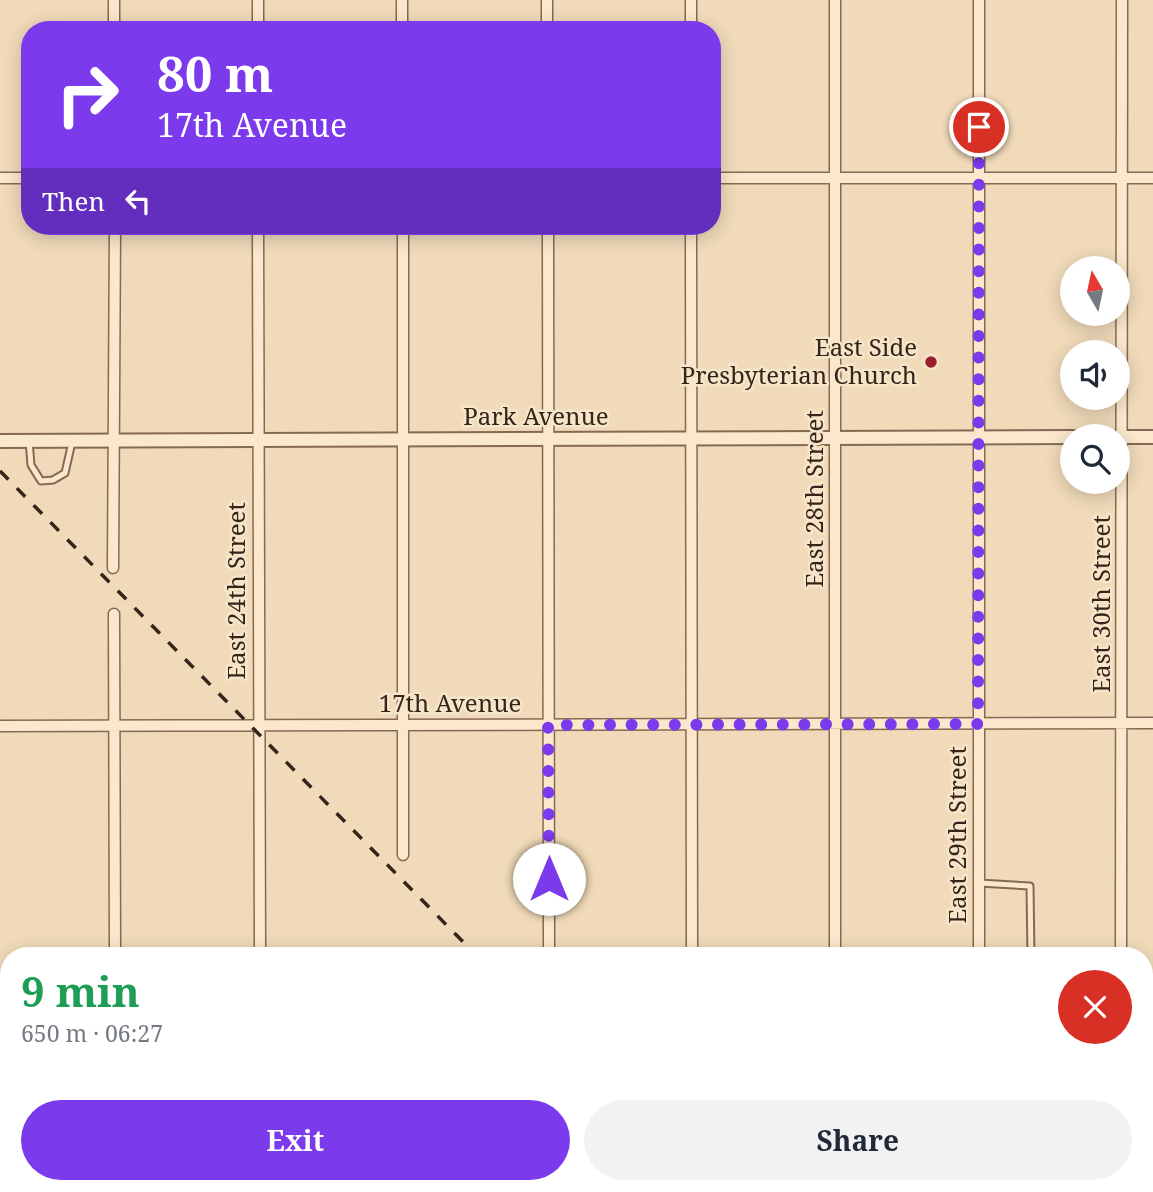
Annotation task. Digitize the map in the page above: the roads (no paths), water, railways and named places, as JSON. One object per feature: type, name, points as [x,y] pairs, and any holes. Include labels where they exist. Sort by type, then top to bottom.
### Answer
[{"type":"street","points":[[114,0],[114,21]]},
{"type":"street","points":[[258,0],[258,21]]},
{"type":"street","points":[[402,0],[402,21]]},
{"type":"street","points":[[547,0],[547,21]]},
{"type":"street","points":[[691,0],[691,21]]},
{"type":"street","name":"East 28th Street","points":[[835,0],[835,947]]},
{"type":"street","name":"East 29th Street","points":[[979,0],[979,947]]},
{"type":"street","name":"East 30th Street","points":[[1120,424],[1122,0]]},
{"type":"street","points":[[0,178],[21,178]]},
{"type":"street","points":[[721,178],[1153,178]]},
{"type":"street","points":[[113,568],[115,235]]},
{"type":"street","name":"East 24th Street","points":[[258,235],[257,726],[260,947]]},
{"type":"street","points":[[403,235],[403,855]]},
{"type":"street","points":[[548,235],[549,947]]},
{"type":"street","points":[[691,235],[692,947]]},
{"type":"street","name":"Park Avenue","points":[[0,441],[115,438],[1060,437]]},
{"type":"street","points":[[1130,437],[1153,437]]},
{"type":"street","name":"East 30th Street","points":[[1121,494],[1123,723],[1121,947]]},
{"type":"street","points":[[114,614],[115,947]]},
{"type":"street","name":"17th Avenue","points":[[0,726],[1153,723]]},
{"type":"lane","points":[[29,440],[31,465],[41,481],[53,480],[65,473],[72,439]]},
{"type":"lane","points":[[979,883],[1030,886],[1031,947]]},
{"type":"railway","points":[[0,471],[468,947]]},
{"type":"place","name":"East Side Presbyterian Church","points":[[931,362]]}]
